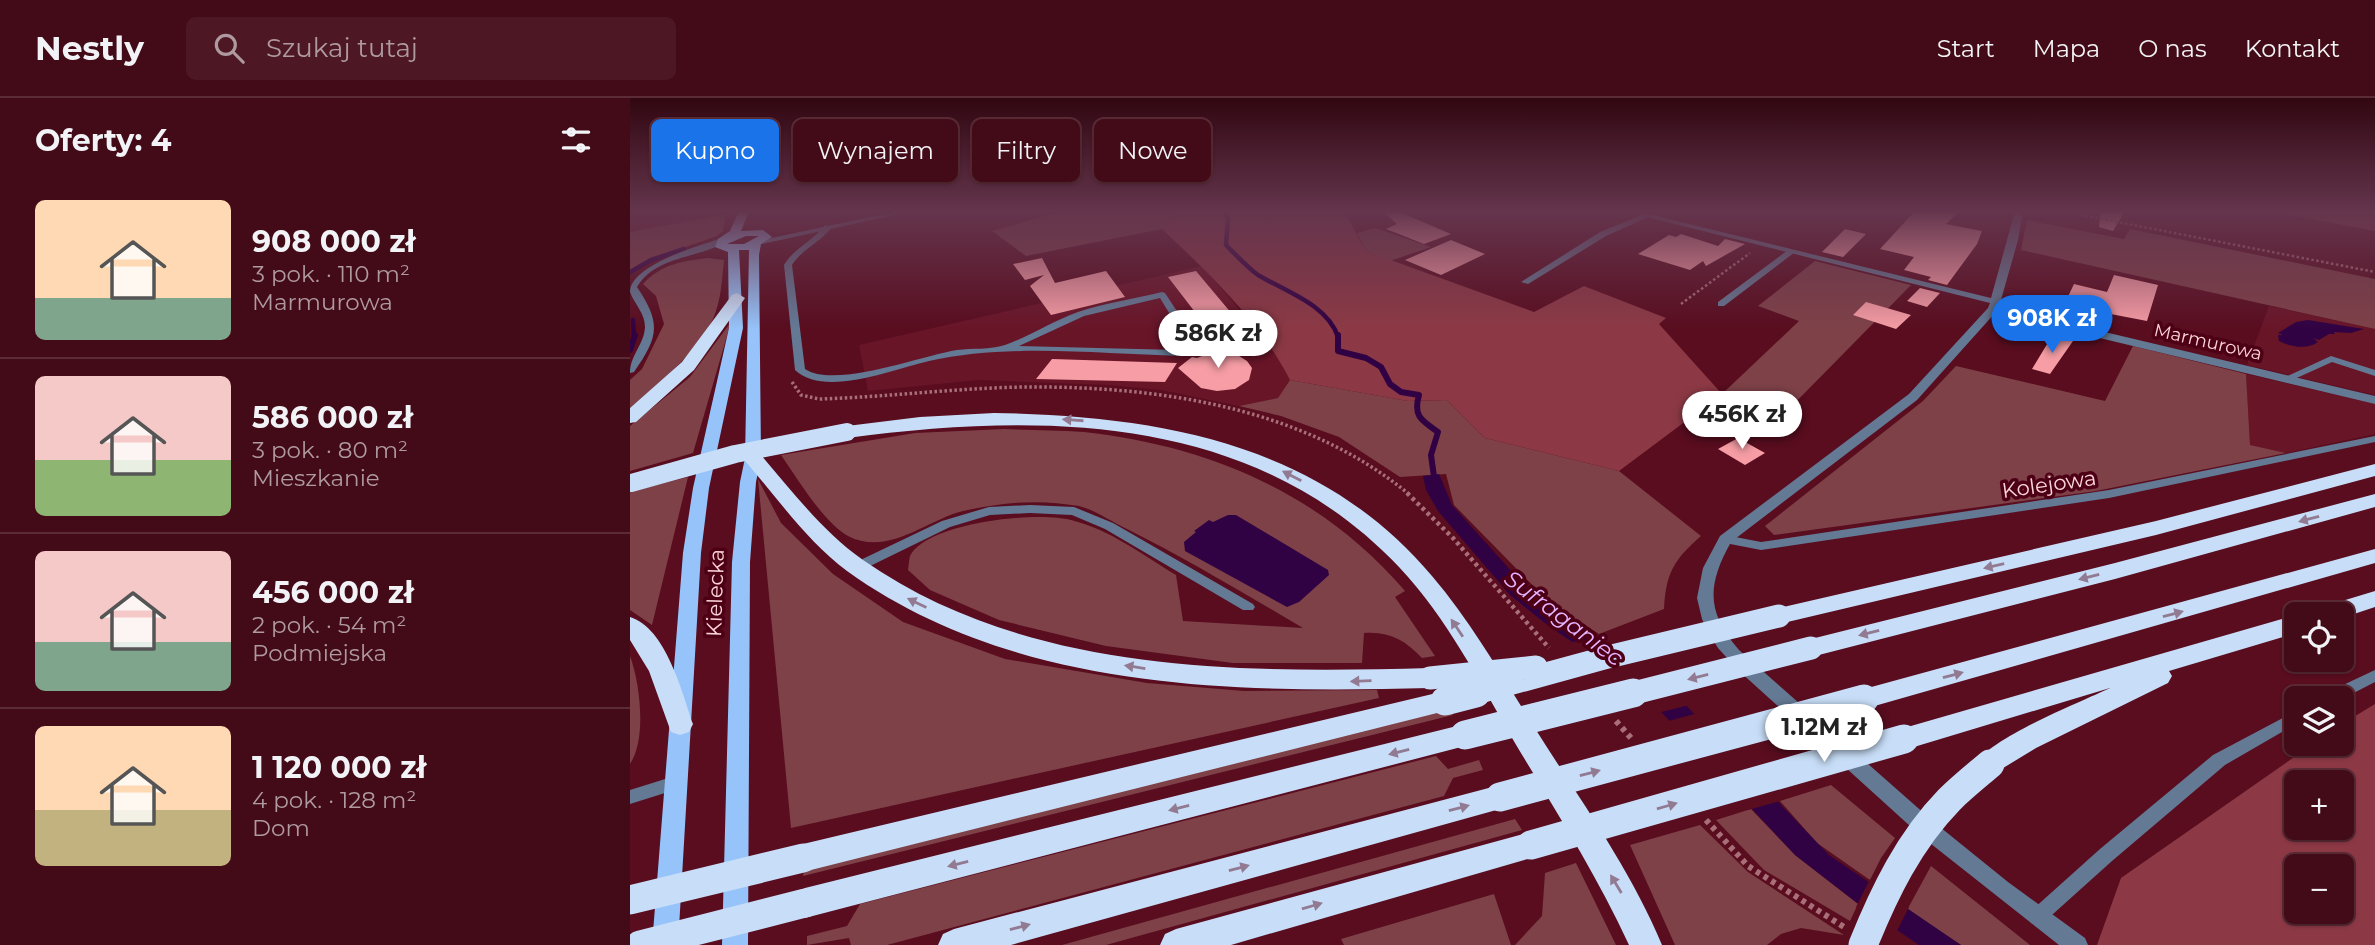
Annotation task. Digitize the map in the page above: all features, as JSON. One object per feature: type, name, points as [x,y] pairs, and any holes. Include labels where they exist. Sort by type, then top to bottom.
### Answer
[{"type":"highway","points":[[630,418],[688,366],[737,298]]},
{"type":"highway","points":[[630,483],[758,449],[847,432],[982,418],[1043,418],[1122,425],[1176,435],[1233,451],[1284,472],[1332,498],[1381,536],[1406,561],[1446,611],[1622,893],[1646,945]]},
{"type":"highway","points":[[753,458],[811,528],[857,567],[905,597],[967,625],[1028,645],[1113,664],[1254,680],[1343,681],[1437,689]]},
{"type":"highway","points":[[630,900],[803,858],[1437,689],[1608,657],[2156,528],[2375,470]]},
{"type":"highway","points":[[640,945],[2102,575],[2375,500]]},
{"type":"highway","points":[[954,945],[1864,699],[2375,556]]},
{"type":"highway","points":[[2354,606],[2375,599]]},
{"type":"highway","points":[[630,626],[658,663],[680,724]]},
{"type":"highway","points":[[1176,945],[1905,739],[2284,628]]},
{"type":"highway","points":[[1858,939],[1906,856],[1949,801],[1990,764],[2027,740],[2214,649]]},
{"type":"main road","name":"Kielecka","points":[[678,782],[696,516],[736,328],[734,251]]},
{"type":"main road","name":"Kielecka","points":[[735,945],[741,562],[748,481],[753,458],[755,251]]},
{"type":"main road","points":[[665,945],[678,782]]},
{"type":"street","points":[[630,370],[646,342],[651,316],[632,287],[633,282],[644,272],[672,259],[700,251]]},
{"type":"street","name":"Marmurowa","points":[[1785,251],[2375,400]]},
{"type":"street","points":[[2008,251],[1994,305],[1913,397],[1725,539],[1711,564],[1704,598],[1720,640],[1882,792],[2077,945]]},
{"type":"lane","points":[[801,251],[788,265],[800,370],[803,374],[825,379],[843,378],[950,354],[1002,350],[1181,353],[1187,334],[1162,295],[1074,317],[1002,350]]},
{"type":"lane","points":[[1525,282],[1576,251]]},
{"type":"lane","points":[[1720,304],[1791,252]]},
{"type":"lane","points":[[2286,379],[2331,359],[2375,373]]},
{"type":"lane","name":"Kolejowa","points":[[1725,539],[1761,546],[2109,495],[2375,439]]},
{"type":"lane","points":[[857,567],[946,524],[989,511],[1074,511],[1109,526],[1248,607]]},
{"type":"lane","points":[[2354,686],[2375,676]]},
{"type":"lane","points":[[2038,917],[2106,855],[2219,760],[2284,724]]},
{"type":"lane","points":[[630,797],[678,782]]},
{"type":"path","points":[[1681,304],[1754,251]]},
{"type":"path","points":[[2264,251],[2375,272]]},
{"type":"path","points":[[787,373],[801,395],[819,399],[1027,387],[1170,396],[1262,416],[1328,440],[1389,477],[1450,533],[1551,650]]},
{"type":"path","points":[[1607,712],[1636,743]]},
{"type":"path","points":[[1701,815],[1748,866],[1858,939]]},
{"type":"shaded area","points":[[630,251],[675,251],[654,258],[630,271]]},
{"type":"shaded area","points":[[1019,251],[1054,251],[1026,256]]},
{"type":"shaded area","points":[[1184,251],[1366,251],[1534,312],[1584,286],[1666,318],[1659,324],[1722,394],[1619,471],[1485,438],[1447,400],[1408,401],[1290,380],[1265,339],[1215,281]]},
{"type":"shaded area","points":[[1366,251],[1421,251],[1390,261]]},
{"type":"shaded area","points":[[2023,251],[2235,251],[2375,279],[2375,329]]},
{"type":"shaded area","points":[[708,258],[724,260],[713,319],[687,356],[630,408],[630,380],[642,369],[664,324],[656,296],[643,284],[665,268],[681,262]]},
{"type":"shaded area","points":[[1815,261],[1911,285],[1782,416],[1722,394],[1799,321],[1758,306]]},
{"type":"shaded area","points":[[1202,266],[1278,355],[1290,380],[1278,398],[1239,406],[1161,390],[1110,385],[979,380],[868,391],[859,345]]},
{"type":"shaded area","points":[[2269,306],[2375,329],[2375,395],[2247,365]]},
{"type":"shaded area","points":[[731,322],[693,453],[630,471],[630,426],[690,377]]},
{"type":"shaded area","points":[[2133,346],[2246,374],[2250,445],[2286,453],[2096,491],[1774,535],[1765,526],[1923,401],[1956,366],[2105,401]]},
{"type":"shaded area","points":[[2246,374],[2375,404],[2375,434],[2286,453],[2250,445]]},
{"type":"shaded area","points":[[1290,380],[1408,401],[1447,400],[1485,438],[1619,471],[1701,536],[1684,552],[1673,568],[1667,585],[1664,609],[1599,634],[1551,604],[1454,505],[1446,474],[1400,477],[1339,437],[1281,416],[1239,406],[1278,398]]},
{"type":"shaded area","points":[[1004,429],[1084,432],[1131,439],[1176,449],[1261,480],[1338,527],[1373,557],[1405,591],[1395,597],[1435,656],[1422,658],[1396,638],[1364,633],[1362,663],[1233,663],[1106,646],[999,620],[930,590],[908,570],[911,554],[923,543],[940,534],[962,527],[1011,518],[1071,520],[1112,536],[1176,575],[1183,621],[1303,628],[1172,552],[1079,506],[1035,502],[992,505],[963,511],[892,540],[863,541],[848,536],[830,521],[781,455],[915,433]]},
{"type":"shaded area","points":[[688,477],[652,625],[630,610],[630,492]]},
{"type":"shaded area","points":[[758,479],[781,523],[833,574],[903,622],[1005,659],[1147,683],[1244,691],[1377,690],[1379,698],[791,828]]},
{"type":"shaded area","points":[[630,656],[639,695],[640,726],[639,740],[630,764]]},
{"type":"shaded area","points":[[2375,704],[2375,945],[2097,945],[2121,878],[2296,756],[2354,756],[2354,717]]},
{"type":"shaded area","points":[[1448,707],[1453,715],[803,876],[805,866]]},
{"type":"shaded area","points":[[1436,756],[1448,769],[1479,760],[1483,770],[1453,778],[1444,796],[887,945],[851,945],[849,938],[807,945],[807,936],[847,926],[860,904]]},
{"type":"shaded area","points":[[1831,785],[1895,838],[1870,880],[1817,843],[1780,801]]},
{"type":"shaded area","points":[[1751,809],[1795,855],[1858,904],[1850,921],[1764,870],[1716,820]]},
{"type":"shaded area","points":[[1515,819],[1522,830],[1106,945],[1062,945]]},
{"type":"shaded area","points":[[1700,825],[1748,872],[1844,935],[1801,928],[1781,934],[1767,945],[1675,945],[1630,845]]},
{"type":"shaded area","points":[[1576,863],[1616,945],[1515,945],[1542,916],[1545,873]]},
{"type":"shaded area","points":[[1931,866],[2030,945],[1961,945],[1907,910]]},
{"type":"shaded area","points":[[1494,894],[1511,945],[1344,945],[1341,939]]},
{"type":"water","points":[[2308,320],[2364,329],[2351,333],[2334,332],[2335,334],[2329,334],[2319,340],[2313,338],[2318,342],[2304,347],[2279,341],[2278,335],[2283,335],[2278,333],[2296,322]]},
{"type":"water","points":[[1439,474],[1452,505],[1530,592],[1565,618],[1657,675],[1829,855],[1961,945],[1919,945],[1856,902],[1795,855],[1635,684],[1550,627],[1510,595],[1438,511],[1426,490],[1423,476]]},
{"type":"water","points":[[1228,515],[1236,515],[1328,570],[1329,575],[1299,602],[1287,607],[1185,551],[1184,542],[1196,532],[1194,531],[1209,520],[1213,522]]},
{"type":"pier","points":[[1603,637],[1644,661],[1690,705],[1657,713],[1618,673],[1568,643]]},
{"type":"pier","points":[[1698,713],[1780,801],[1748,810],[1665,722]]},
{"type":"pier","points":[[1870,879],[1909,907],[1896,933],[1856,907]]},
{"type":"building","points":[[1427,251],[1477,251],[1485,254],[1441,275],[1405,260]]},
{"type":"building","points":[[1644,251],[1733,251],[1706,266],[1703,261],[1690,270],[1638,254]]},
{"type":"building","points":[[1823,251],[1849,251],[1843,257]]},
{"type":"building","points":[[1886,251],[1972,251],[1947,285],[1928,280],[1931,277],[1904,270],[1914,257]]},
{"type":"building","points":[[1042,258],[1055,283],[1106,271],[1125,297],[1051,315],[1030,286],[1044,275],[1025,280],[1013,264]]},
{"type":"building","points":[[1196,271],[1248,333],[1218,342],[1168,277]]},
{"type":"building","points":[[2114,275],[2158,285],[2147,321],[2064,305],[2074,284],[2107,292]]},
{"type":"building","points":[[1920,288],[1940,293],[1927,307],[1907,301]]},
{"type":"building","points":[[1866,302],[1911,315],[1896,329],[1853,315]]},
{"type":"building","points":[[2052,336],[2073,341],[2050,374],[2032,369]]},
{"type":"building","points":[[1225,347],[1247,361],[1252,368],[1249,380],[1235,389],[1217,391],[1201,388],[1178,368],[1192,357],[1197,358]]},
{"type":"building","points":[[1052,359],[1177,363],[1165,382],[1036,379]]},
{"type":"building","points":[[1738,438],[1765,453],[1745,465],[1718,449]]},
{"type":"waterway","points":[[630,272],[651,260],[679,251]]},
{"type":"waterway","name":"Sufraganiec","points":[[1232,251],[1258,275],[1293,293],[1325,316],[1338,337]]},
{"type":"waterway","points":[[633,320],[634,337]]},
{"type":"waterway","points":[[630,350],[635,335]]},
{"type":"waterway","name":"Sufraganiec","points":[[1338,337],[1338,351],[1366,358],[1381,367],[1390,384],[1401,392],[1419,395],[1417,408],[1420,417],[1438,432],[1431,455],[1435,484]]}]
